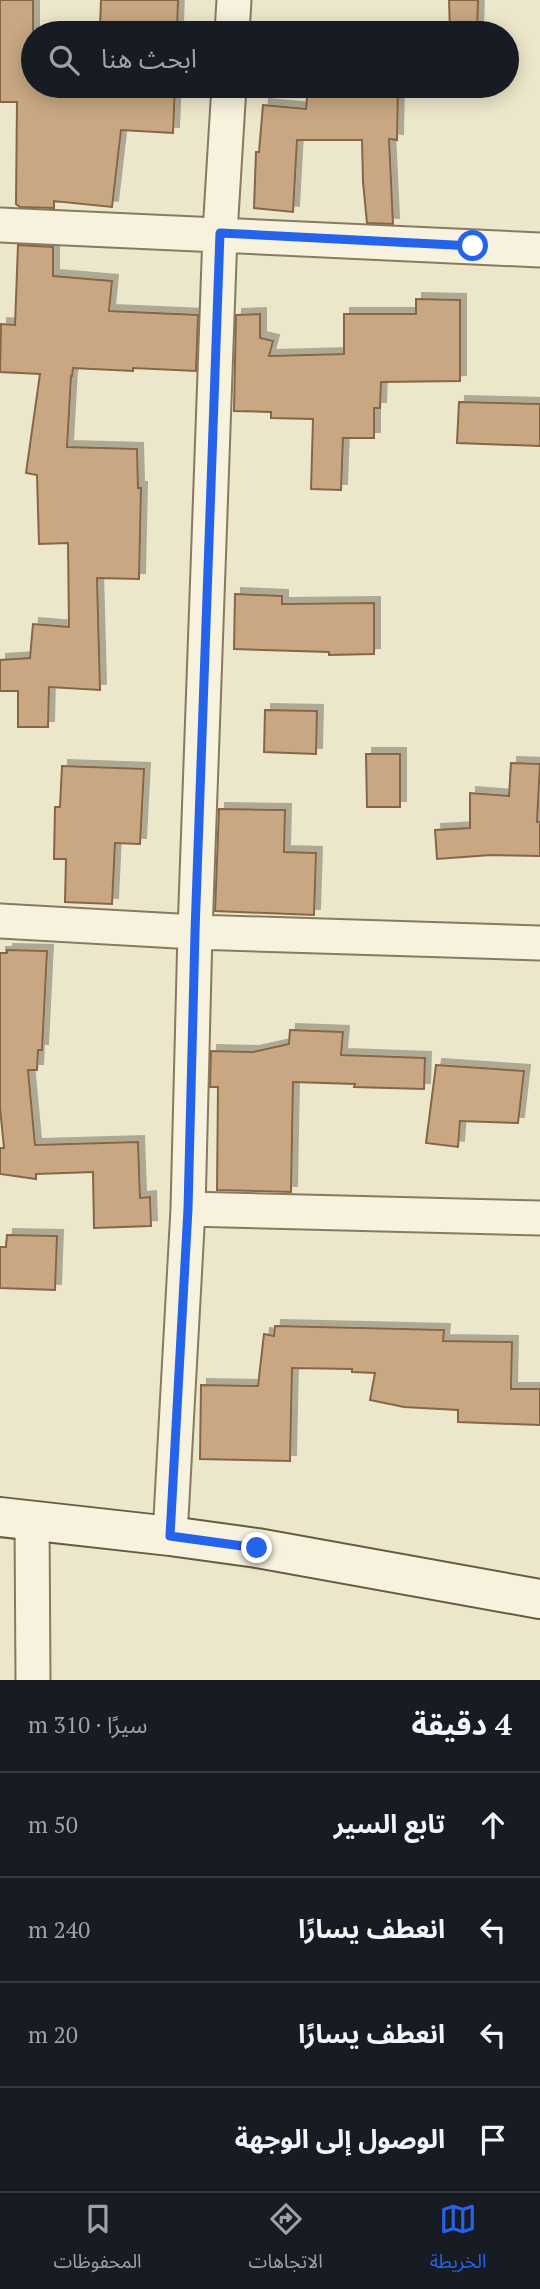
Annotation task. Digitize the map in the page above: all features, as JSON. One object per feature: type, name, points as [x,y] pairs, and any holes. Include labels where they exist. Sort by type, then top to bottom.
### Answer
[{"type":"street","points":[[233,21],[234,0]]},
{"type":"street","points":[[170,1536],[188,1209],[220,233],[228,98]]},
{"type":"street","points":[[0,225],[220,233],[540,250]]},
{"type":"street","points":[[0,920],[195,932],[540,943]]},
{"type":"street","points":[[188,1209],[540,1218]]},
{"type":"street","points":[[33,1680],[16,1519],[257,1548],[540,1599]]},
{"type":"building","points":[[0,0],[33,0],[33,21],[21,21],[21,98],[174,98],[173,133],[121,130],[112,207],[54,201],[54,208],[20,207],[16,204],[17,102],[0,102]]},
{"type":"building","points":[[101,0],[178,0],[177,21],[100,21]]},
{"type":"building","points":[[449,0],[478,0],[477,21],[450,21]]},
{"type":"building","points":[[307,98],[398,98],[397,140],[389,139],[393,224],[367,223],[362,140],[297,140],[293,212],[254,208],[256,152],[259,152],[263,105],[306,109]]},
{"type":"building","points":[[18,245],[53,247],[53,276],[112,281],[109,311],[198,315],[196,371],[73,368],[67,447],[137,449],[138,488],[141,488],[139,579],[97,578],[100,690],[49,687],[48,727],[18,727],[18,691],[0,691],[0,660],[30,658],[33,624],[69,627],[68,543],[39,544],[37,475],[26,473],[40,374],[0,372],[1,324],[15,325]]},
{"type":"building","points":[[416,299],[460,300],[460,381],[381,382],[380,408],[374,408],[374,438],[343,438],[341,490],[311,489],[313,419],[271,418],[271,412],[234,411],[236,315],[260,314],[260,338],[273,341],[269,356],[344,354],[344,314],[416,314]]},
{"type":"building","points":[[459,402],[540,404],[540,446],[457,443]]},
{"type":"building","points":[[235,594],[282,596],[282,604],[374,603],[374,654],[329,655],[329,652],[234,649]]},
{"type":"building","points":[[265,710],[317,711],[316,754],[264,752]]},
{"type":"building","points":[[366,754],[400,754],[400,807],[367,807]]},
{"type":"building","points":[[511,763],[540,764],[537,822],[540,822],[540,856],[491,855],[437,859],[435,830],[470,828],[470,793],[509,796]]},
{"type":"building","points":[[62,766],[144,769],[140,844],[115,843],[112,904],[65,902],[66,859],[54,859],[55,807],[60,807]]},
{"type":"building","points":[[219,809],[285,810],[284,852],[316,853],[314,915],[215,911]]},
{"type":"building","points":[[7,950],[47,951],[42,1050],[38,1050],[37,1070],[28,1070],[35,1145],[138,1142],[140,1198],[150,1197],[151,1226],[94,1228],[93,1172],[36,1174],[36,1179],[0,1174],[0,1148],[4,1148],[0,1108],[0,953],[7,953]]},
{"type":"building","points":[[290,1030],[343,1032],[341,1055],[425,1058],[424,1089],[293,1082],[291,1192],[217,1190],[218,1087],[210,1087],[211,1051],[253,1052],[289,1044]]},
{"type":"building","points":[[436,1065],[524,1071],[518,1123],[460,1121],[458,1147],[426,1143]]},
{"type":"building","points":[[7,1235],[57,1236],[55,1290],[0,1288],[0,1247],[6,1247]]},
{"type":"building","points":[[275,1326],[444,1330],[443,1341],[512,1342],[511,1389],[540,1389],[540,1425],[458,1422],[458,1410],[404,1407],[370,1400],[375,1373],[352,1372],[352,1369],[292,1368],[290,1461],[200,1459],[201,1385],[258,1386],[264,1334],[274,1336]]},
{"type":"route","points":[[257,1548],[170,1536],[188,1209],[220,233],[473,246]]}]
